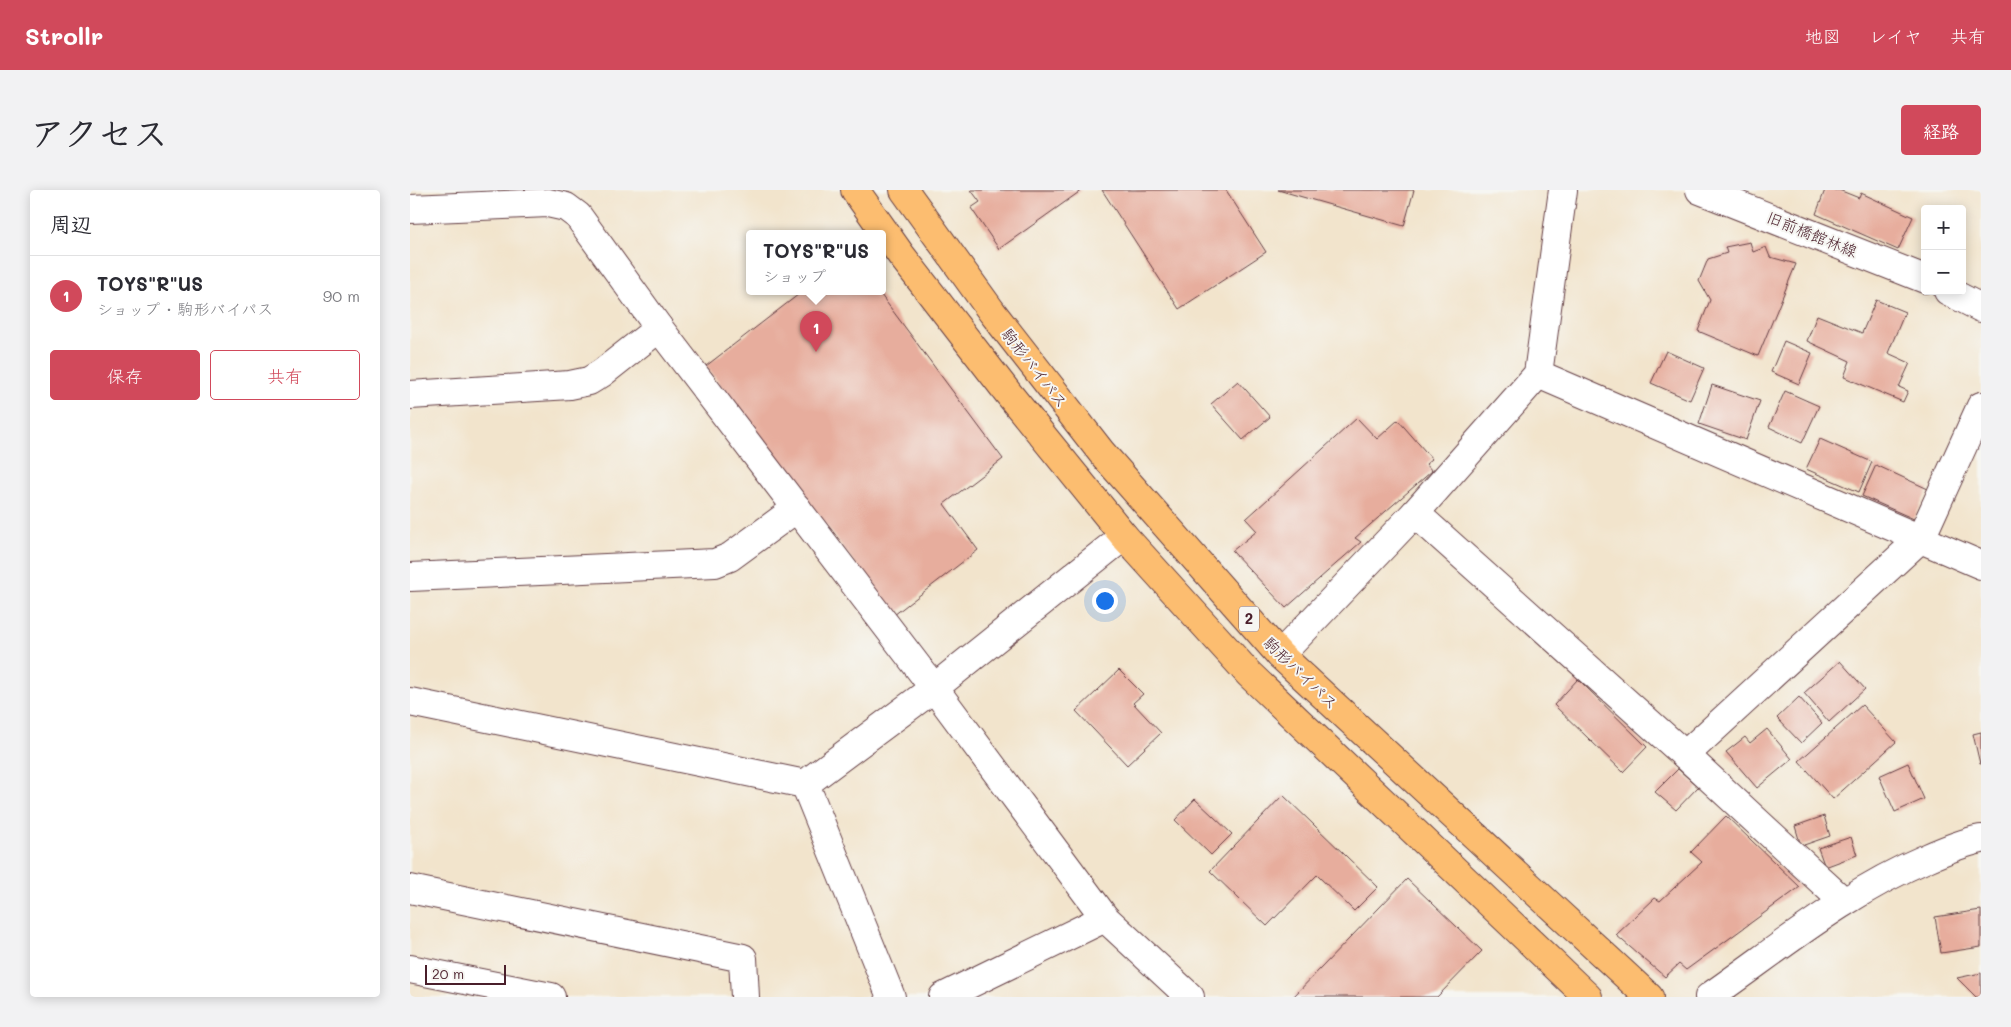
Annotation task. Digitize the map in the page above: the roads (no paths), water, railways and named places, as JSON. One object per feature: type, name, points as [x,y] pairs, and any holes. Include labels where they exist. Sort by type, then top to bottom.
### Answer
[{"type":"main road","name":"2","points":[[855,190],[883,230]]},
{"type":"main road","name":"駒形バイパス","points":[[904,190],[992,312],[1102,453],[1280,655],[1650,997]]},
{"type":"main road","name":"2","points":[[886,234],[1002,385],[1124,536],[1249,674],[1588,997]]},
{"type":"street","points":[[1280,655],[1415,514],[1538,374],[1563,190]]},
{"type":"street","name":"旧前橋館林線","points":[[1700,190],[1748,198],[1921,277]]},
{"type":"street","points":[[410,209],[548,202],[566,207],[578,216],[659,328],[934,688],[1105,918],[1190,997]]},
{"type":"street","points":[[1956,295],[1981,308]]},
{"type":"street","points":[[410,395],[570,385],[589,381],[659,328]]},
{"type":"street","points":[[1538,374],[1981,565]]},
{"type":"street","points":[[1685,756],[1921,538],[1981,406]]},
{"type":"street","points":[[410,578],[715,563],[730,557],[797,508]]},
{"type":"street","points":[[1415,514],[1685,756],[1843,901]]},
{"type":"street","points":[[410,702],[805,784],[934,688],[1124,536]]},
{"type":"street","points":[[805,784],[891,997]]},
{"type":"street","points":[[1708,997],[1843,901],[1899,870],[1963,843],[1981,839]]},
{"type":"street","points":[[410,889],[743,958],[745,997]]},
{"type":"street","points":[[943,997],[1105,918]]},
{"type":"street","points":[[410,969],[544,996]]},
{"type":"place","name":"TOYS\"R\"US","points":[[816,352]]}]
